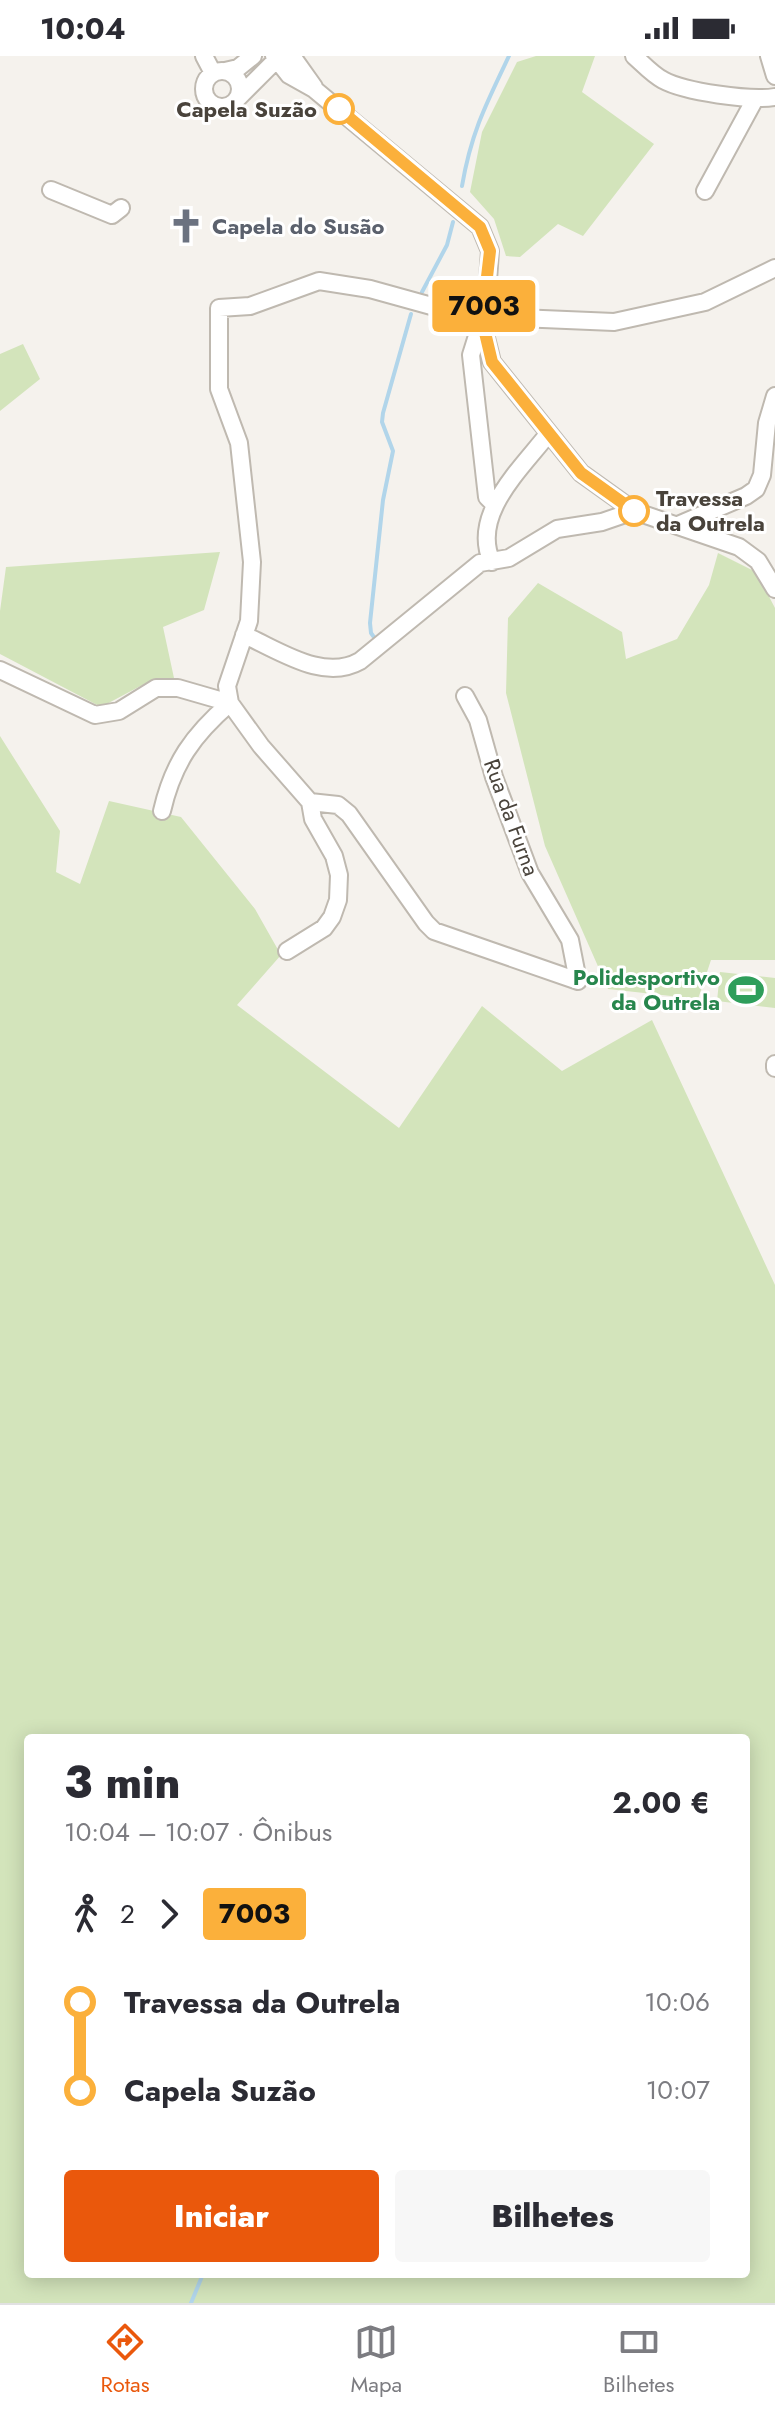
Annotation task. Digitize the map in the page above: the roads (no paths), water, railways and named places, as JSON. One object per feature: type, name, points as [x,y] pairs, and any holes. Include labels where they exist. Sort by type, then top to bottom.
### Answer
[{"type":"street","points":[[204,56],[239,81],[237,99]]},
{"type":"street","points":[[253,56],[205,82],[207,99],[222,107],[237,99],[280,61]]},
{"type":"street","points":[[634,56],[662,80],[679,86],[755,99],[775,97]]},
{"type":"street","points":[[769,56],[775,76]]},
{"type":"street","points":[[225,71],[280,61],[480,227],[490,251],[482,320],[471,355],[487,497],[494,504]]},
{"type":"street","points":[[705,191],[755,99]]},
{"type":"street","points":[[51,190],[112,215],[121,208]]},
{"type":"street","points":[[287,951],[324,928],[332,917],[338,900],[339,875],[334,856],[313,819],[310,802],[261,746],[230,703],[227,686],[249,621],[252,562],[239,443],[219,389],[219,308],[250,306],[319,281],[370,289],[482,320],[519,318],[614,322],[705,302],[775,268]]},
{"type":"street","points":[[482,320],[492,362],[581,473],[634,511],[739,547],[758,561],[775,589]]},
{"type":"street","points":[[678,525],[756,489],[762,475],[767,423],[775,396]]},
{"type":"street","points":[[492,562],[485,548],[494,504],[548,434]]},
{"type":"street","points":[[244,635],[313,665],[329,669],[347,668],[360,661],[480,563],[509,558],[557,529],[602,522],[634,511]]},
{"type":"street","points":[[0,670],[95,715],[119,711],[156,688],[178,688],[230,703]]},
{"type":"street","name":"Rua da Furna","points":[[310,802],[338,805],[349,814],[434,931],[578,981],[570,940],[530,873],[494,777],[478,720],[465,696]]},
{"type":"street","points":[[162,811],[169,781],[182,756],[206,724],[230,703]]},
{"type":"waterway","points":[[462,186],[475,134],[509,56]]},
{"type":"waterway","points":[[422,292],[447,245],[453,222]]},
{"type":"waterway","points":[[376,640],[370,623],[383,500],[393,451],[382,422],[411,314]]},
{"type":"waterway","points":[[191,2303],[201,2278]]},
{"type":"place","name":"Capela Suzão","points":[[339,109]]},
{"type":"place","name":"Capela do Susão","points":[[186,226]]},
{"type":"place","name":"Travessa da Outrela","points":[[634,511]]},
{"type":"place","name":"Polidesportivo da Outrela","points":[[746,990]]}]
